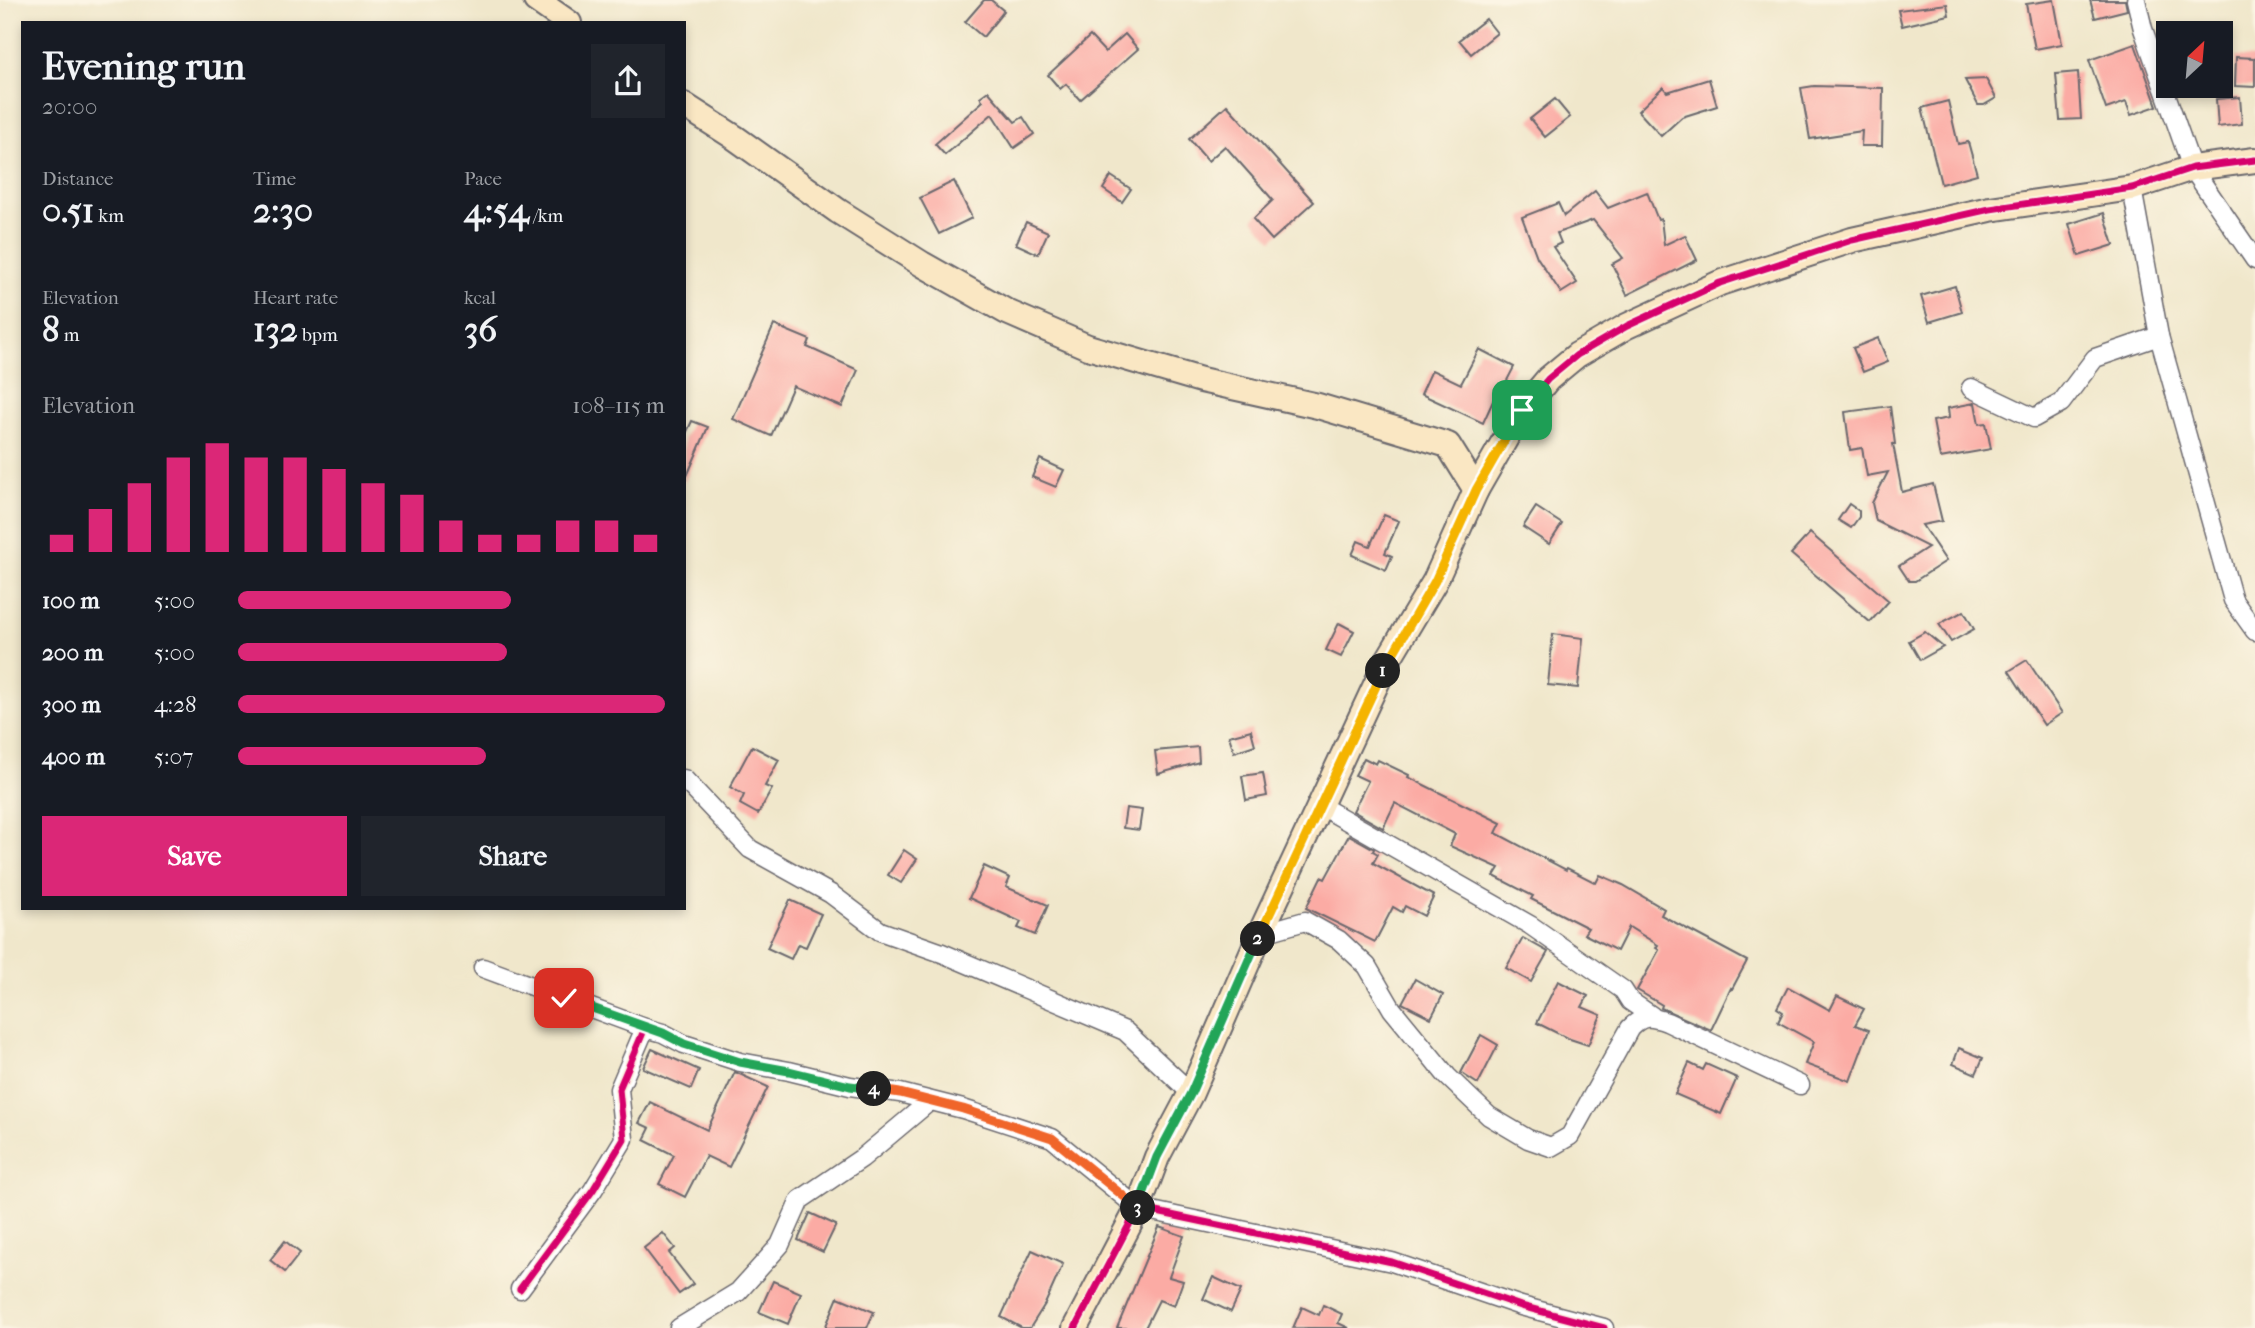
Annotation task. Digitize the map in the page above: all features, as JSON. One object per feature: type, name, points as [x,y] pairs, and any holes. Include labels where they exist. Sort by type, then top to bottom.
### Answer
[{"type":"street","points":[[536,0],[566,21]]},
{"type":"street","points":[[2136,0],[2143,29],[2192,169],[2255,260]]},
{"type":"street","points":[[686,106],[838,211],[922,264],[1007,312],[1088,348],[1201,380],[1318,406],[1448,445],[1476,490]]},
{"type":"street","points":[[1076,1328],[1138,1208],[1157,1157],[1191,1093],[1260,934],[1386,663],[1435,581],[1476,490],[1522,410],[1548,379],[1577,355],[1627,326],[1697,293],[1852,240],[1990,209],[2132,187],[2192,169],[2255,160]]},
{"type":"street","points":[[2132,187],[2159,336],[2233,600],[2255,631]]},
{"type":"street","points":[[1971,388],[2034,418],[2061,403],[2095,358],[2159,336]]},
{"type":"street","points":[[686,781],[750,849],[831,894],[880,931],[942,953],[1125,1031],[1191,1093]]},
{"type":"street","points":[[1321,806],[1530,925],[1623,990],[1630,1001],[1652,1016],[1800,1085]]},
{"type":"street","points":[[1260,934],[1305,921],[1339,940],[1367,966],[1392,1009],[1456,1084],[1489,1116],[1528,1139],[1551,1147],[1570,1136],[1630,1028],[1641,1018],[1652,1016]]},
{"type":"street","points":[[483,968],[663,1033],[684,1044],[740,1062],[840,1084],[900,1093],[963,1109],[1052,1138],[1138,1208],[1392,1262],[1521,1306],[1604,1328]]},
{"type":"street","points":[[520,1289],[593,1191],[624,1139],[619,1088],[645,1028]]},
{"type":"street","points":[[680,1328],[738,1292],[780,1245],[800,1200],[862,1158],[930,1101]]},
{"type":"building","points":[[984,0],[991,0],[1004,11],[983,37],[965,22]]},
{"type":"building","points":[[2054,0],[2062,44],[2035,49],[2026,4]]},
{"type":"building","points":[[2090,0],[2125,0],[2127,10],[2095,18]]},
{"type":"building","points":[[1947,4],[1949,15],[1902,26],[1898,10]]},
{"type":"building","points":[[1486,19],[1497,33],[1471,54],[1459,40]]},
{"type":"building","points":[[1125,34],[1138,49],[1080,100],[1066,84],[1060,89],[1048,75],[1090,36],[1105,52]]},
{"type":"building","points":[[2135,44],[2157,106],[2131,115],[2126,102],[2106,109],[2089,60]]},
{"type":"building","points":[[2236,57],[2255,58],[2255,87],[2235,86]]},
{"type":"building","points":[[2078,72],[2081,119],[2060,120],[2056,74]]},
{"type":"building","points":[[1709,79],[1717,106],[1682,117],[1661,136],[1638,111],[1663,87],[1667,92]]},
{"type":"building","points":[[1986,79],[1996,98],[1984,105],[1978,105],[1965,80]]},
{"type":"building","points":[[1801,88],[1883,88],[1882,146],[1861,146],[1862,131],[1810,139]]},
{"type":"building","points":[[988,91],[1015,122],[1023,117],[1034,134],[1014,148],[992,114],[945,155],[935,144],[983,101],[980,97]]},
{"type":"building","points":[[2240,97],[2242,124],[2218,127],[2216,99]]},
{"type":"building","points":[[1555,99],[1570,117],[1545,137],[1530,119]]},
{"type":"building","points":[[1948,101],[1958,144],[1968,142],[1977,174],[1941,184],[1922,108]]},
{"type":"building","points":[[1227,105],[1314,202],[1272,240],[1253,219],[1273,200],[1225,146],[1208,161],[1189,139]]},
{"type":"building","points":[[1111,176],[1131,189],[1122,202],[1103,189]]},
{"type":"building","points":[[954,181],[972,218],[939,234],[920,198]]},
{"type":"building","points":[[1595,191],[1608,208],[1647,192],[1658,220],[1661,219],[1664,245],[1685,235],[1697,260],[1627,295],[1612,264],[1623,258],[1593,220],[1557,233],[1561,243],[1553,247],[1577,283],[1561,293],[1537,257],[1522,217],[1558,203],[1564,216]]},
{"type":"building","points":[[2104,213],[2114,245],[2079,256],[2069,224]]},
{"type":"building","points":[[1026,222],[1048,232],[1038,254],[1016,244]]},
{"type":"building","points":[[1955,286],[1962,312],[1929,322],[1921,296]]},
{"type":"building","points":[[774,325],[810,340],[807,347],[858,370],[842,407],[793,386],[771,436],[733,419]]},
{"type":"building","points":[[1878,338],[1888,362],[1863,372],[1853,348]]},
{"type":"building","points":[[1479,349],[1514,367],[1501,392],[1498,390],[1483,423],[1421,394],[1432,370],[1461,384]]},
{"type":"building","points":[[1975,403],[1979,424],[1986,423],[1991,449],[1940,458],[1933,421],[1949,418],[1948,408]]},
{"type":"building","points":[[1890,406],[1893,444],[1902,492],[1933,484],[1942,521],[1922,525],[1946,561],[1915,581],[1909,581],[1899,566],[1928,547],[1876,521],[1872,503],[1888,472],[1867,476],[1862,448],[1850,450],[1845,412]]},
{"type":"building","points":[[692,421],[708,427],[686,478],[686,434]]},
{"type":"building","points":[[1040,459],[1064,470],[1056,487],[1032,477]]},
{"type":"building","points":[[1849,504],[1859,511],[1859,517],[1851,528],[1838,520]]},
{"type":"building","points":[[1536,507],[1562,524],[1549,544],[1523,527]]},
{"type":"building","points":[[1384,515],[1399,521],[1385,553],[1392,556],[1386,570],[1352,555],[1358,541],[1370,546]]},
{"type":"building","points":[[1810,533],[1889,601],[1870,622],[1791,554]]},
{"type":"building","points":[[1964,611],[1974,629],[1951,642],[1939,624]]},
{"type":"building","points":[[1339,623],[1354,631],[1341,657],[1326,650]]},
{"type":"building","points":[[1925,632],[1943,647],[1920,660],[1909,641]]},
{"type":"building","points":[[1553,634],[1583,638],[1578,688],[1548,685]]},
{"type":"building","points":[[2027,660],[2062,713],[2044,725],[2009,671]]},
{"type":"building","points":[[1251,730],[1255,745],[1234,752],[1229,736]]},
{"type":"building","points":[[752,746],[779,760],[765,786],[772,789],[758,814],[740,804],[744,795],[730,787]]},
{"type":"building","points":[[1198,747],[1199,762],[1158,774],[1155,751]]},
{"type":"building","points":[[1364,758],[1376,764],[1378,760],[1501,823],[1496,833],[1566,870],[1567,868],[1596,883],[1600,875],[1623,885],[1664,909],[1661,915],[1747,961],[1711,1030],[1661,1008],[1662,1005],[1637,990],[1659,950],[1656,948],[1658,945],[1629,927],[1617,951],[1584,934],[1588,928],[1531,899],[1533,896],[1494,876],[1499,868],[1450,846],[1455,834],[1395,803],[1383,828],[1353,811],[1368,781],[1355,775]]},
{"type":"building","points":[[1263,773],[1267,796],[1246,800],[1242,776]]},
{"type":"building","points":[[1126,808],[1142,810],[1139,830],[1123,828]]},
{"type":"building","points":[[1349,835],[1374,849],[1378,854],[1373,863],[1434,896],[1424,916],[1405,906],[1402,912],[1393,907],[1375,942],[1306,908],[1321,877],[1325,879]]},
{"type":"building","points":[[904,850],[917,859],[901,883],[888,875]]},
{"type":"building","points":[[984,866],[1010,878],[1006,887],[1048,905],[1035,935],[1018,928],[1021,922],[969,898]]},
{"type":"building","points":[[790,900],[821,914],[806,947],[798,944],[791,959],[767,948]]},
{"type":"building","points":[[1523,938],[1548,952],[1531,982],[1506,968]]},
{"type":"building","points":[[1415,979],[1443,995],[1431,1018],[1402,1003]]},
{"type":"building","points":[[1558,981],[1588,996],[1582,1007],[1601,1015],[1588,1045],[1537,1023]]},
{"type":"building","points":[[1788,987],[1830,1010],[1837,996],[1864,1009],[1855,1025],[1869,1030],[1850,1081],[1805,1064],[1814,1042],[1778,1022],[1783,1012],[1777,1008]]},
{"type":"building","points":[[1481,1035],[1498,1045],[1478,1084],[1461,1073]]},
{"type":"building","points":[[1959,1048],[1983,1058],[1976,1074],[1953,1064]]},
{"type":"building","points":[[652,1049],[699,1070],[691,1089],[643,1068]]},
{"type":"building","points":[[1689,1063],[1703,1070],[1706,1064],[1737,1078],[1721,1114],[1675,1094]]},
{"type":"building","points":[[735,1072],[768,1087],[729,1167],[706,1156],[685,1197],[659,1184],[674,1155],[644,1140],[650,1128],[639,1123],[650,1102],[707,1130]]},
{"type":"building","points":[[810,1213],[836,1225],[823,1252],[798,1240]]},
{"type":"building","points":[[1159,1227],[1184,1236],[1169,1277],[1183,1281],[1174,1306],[1159,1300],[1145,1328],[1117,1328]]},
{"type":"building","points":[[663,1233],[675,1248],[669,1253],[693,1284],[679,1294],[644,1248]]},
{"type":"building","points":[[285,1241],[300,1253],[285,1272],[270,1260]]},
{"type":"building","points":[[1032,1250],[1063,1264],[1045,1304],[1030,1328],[1022,1328],[1001,1317]]},
{"type":"building","points":[[1213,1277],[1241,1290],[1231,1312],[1203,1299]]},
{"type":"building","points":[[773,1281],[801,1293],[788,1324],[759,1312]]},
{"type":"building","points":[[838,1297],[874,1312],[867,1328],[825,1328]]},
{"type":"building","points":[[1323,1305],[1342,1314],[1338,1323],[1349,1328],[1293,1328],[1302,1307],[1319,1315]]},
{"type":"cycle path","points":[[1075,1328],[1138,1208],[1157,1157],[1191,1093],[1260,934],[1386,663],[1435,581],[1476,490],[1522,410],[1548,379],[1577,355],[1627,326],[1720,283],[1852,240],[1990,209],[2132,188],[2192,168],[2255,160]]},
{"type":"cycle path","points":[[520,1289],[593,1190],[624,1139],[619,1089],[645,1028],[740,1062],[850,1086],[900,1093],[963,1109],[1052,1138],[1138,1208],[1392,1262],[1521,1306],[1604,1328]]},
{"type":"route","points":[[564,998],[663,1033],[684,1044],[740,1062],[789,1071],[819,1080],[900,1093],[963,1109],[1052,1138],[1138,1208],[1157,1157],[1191,1093],[1260,934],[1386,663],[1435,581],[1476,490],[1522,410]]}]
